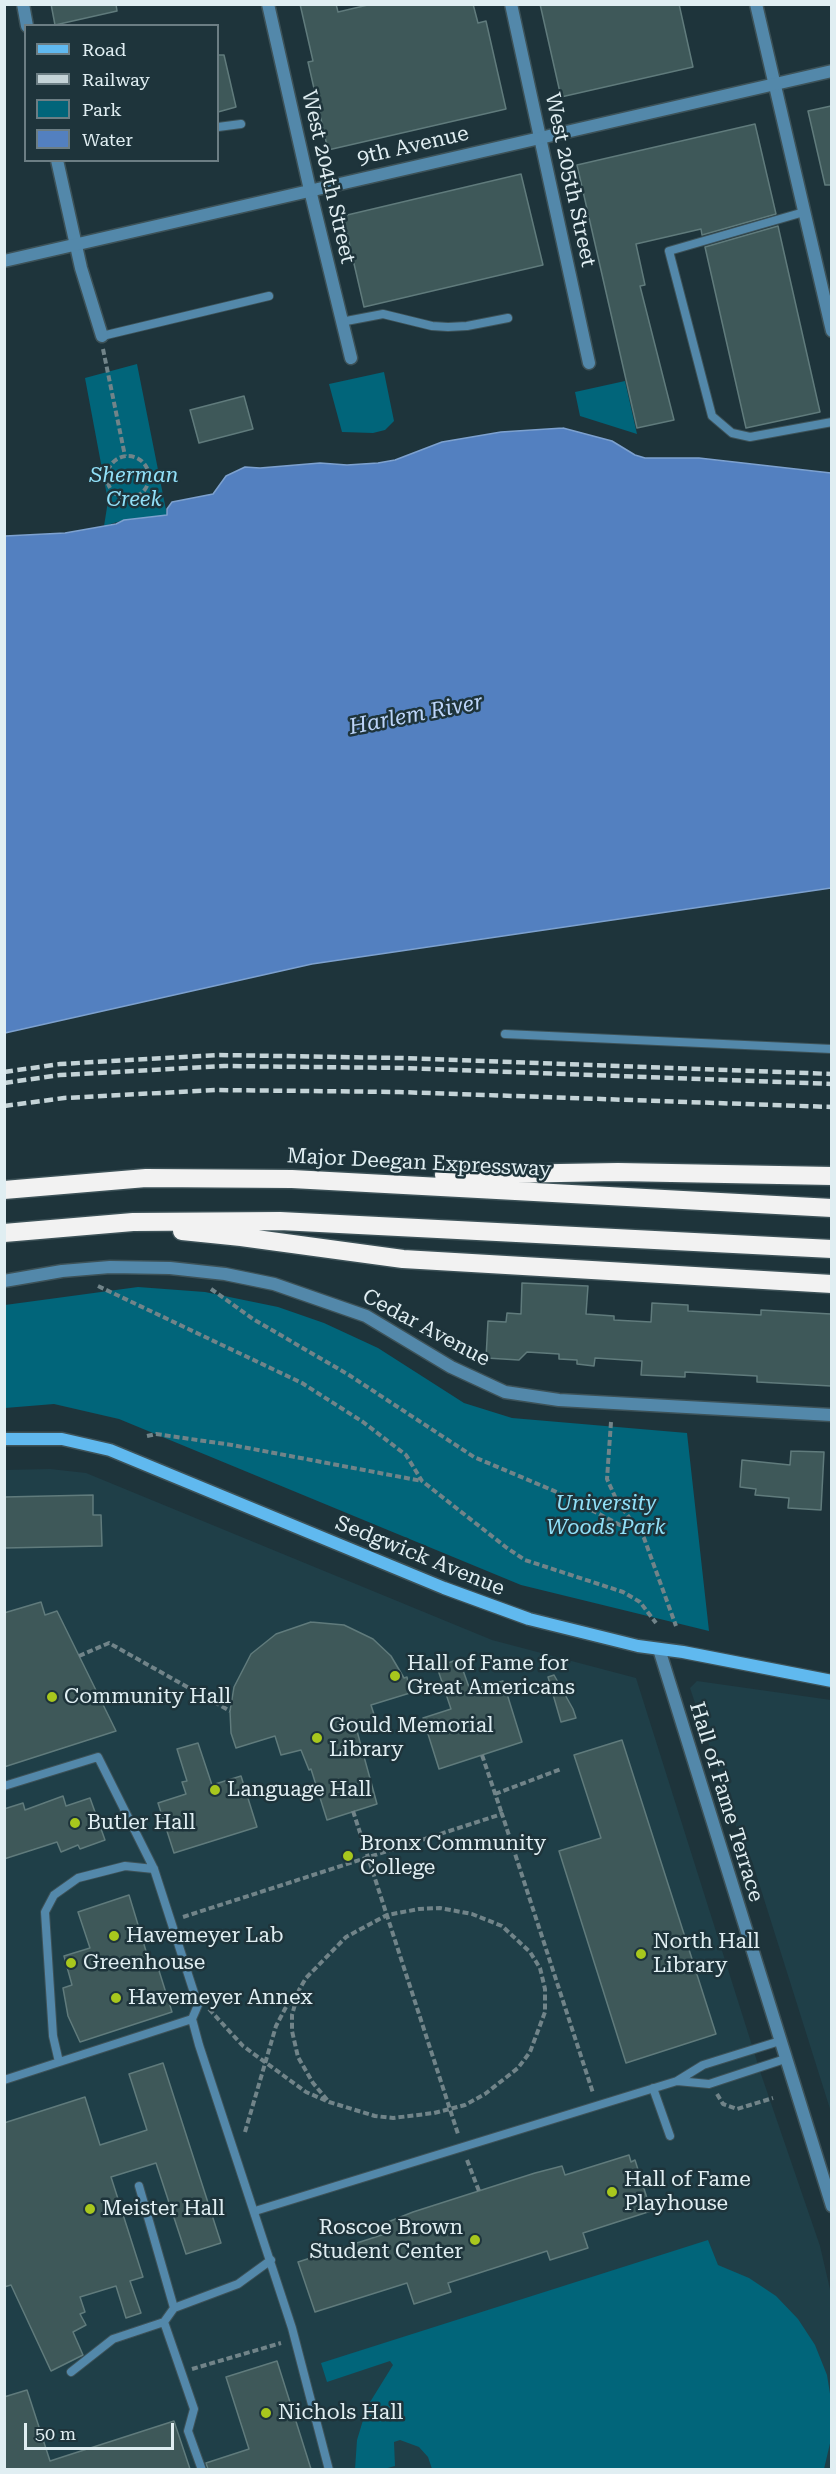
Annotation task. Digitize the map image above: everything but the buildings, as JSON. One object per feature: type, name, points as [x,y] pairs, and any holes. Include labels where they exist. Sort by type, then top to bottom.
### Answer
[{"type":"highway","points":[[292,1179],[618,1172],[831,1176]]},
{"type":"highway","name":"Major Deegan Expressway","points":[[4,1190],[146,1179],[292,1179],[831,1208]]},
{"type":"highway","points":[[4,1233],[60,1226],[197,1221],[328,1222],[831,1249]]},
{"type":"highway","points":[[60,1226],[218,1234],[403,1259],[831,1284]]},
{"type":"main road","name":"Sedgwick Avenue","points":[[4,1439],[62,1439],[110,1450],[500,1610],[627,1644],[831,1681]]},
{"type":"street","points":[[23,4],[27,24]]},
{"type":"street","name":"West 204th Street","points":[[268,4],[351,358]]},
{"type":"street","name":"West 205th Street","points":[[511,4],[589,363]]},
{"type":"street","points":[[756,4],[831,331]]},
{"type":"street","name":"9th Avenue","points":[[4,261],[831,71]]},
{"type":"street","points":[[57,162],[76,245],[102,336]]},
{"type":"street","name":"Cedar Avenue","points":[[4,1281],[63,1271],[110,1267],[170,1268],[225,1274],[274,1284],[366,1316],[451,1367],[505,1392],[524,1396],[831,1415]]},
{"type":"street","name":"Hall of Fame Terrace","points":[[659,1648],[831,2206]]},
{"type":"lane","points":[[219,127],[241,124]]},
{"type":"lane","points":[[804,212],[669,251],[712,416],[732,433],[750,437],[831,422]]},
{"type":"lane","points":[[102,336],[269,296]]},
{"type":"lane","points":[[341,322],[383,314],[432,326],[448,327],[467,326],[508,318]]},
{"type":"lane","points":[[505,1034],[831,1049]]},
{"type":"lane","points":[[4,1786],[98,1757],[154,1869],[198,2005],[192,2019],[292,2328],[328,2469]]},
{"type":"lane","points":[[59,2062],[53,2036],[45,1912],[54,1895],[78,1878],[125,1866],[154,1869]]},
{"type":"lane","points":[[4,2080],[192,2019]]},
{"type":"lane","points":[[255,2211],[678,2080],[703,2065],[780,2041]]},
{"type":"lane","points":[[678,2080],[709,2084],[785,2058]]},
{"type":"lane","points":[[653,2088],[670,2136]]},
{"type":"lane","points":[[139,2186],[174,2308]]},
{"type":"lane","points":[[71,2372],[113,2339],[164,2322],[174,2308],[238,2284],[271,2260]]},
{"type":"lane","points":[[164,2322],[194,2409],[188,2431],[202,2469]]},
{"type":"path","points":[[102,336],[106,372],[125,456]]},
{"type":"path","points":[[125,456],[139,459],[148,471],[147,485],[134,498],[115,494],[108,485],[107,474],[111,465],[125,456]]},
{"type":"path","points":[[98,1286],[302,1383],[363,1422],[406,1455],[422,1481],[525,1560],[623,1592],[640,1602],[656,1623]]},
{"type":"path","points":[[211,1289],[253,1319],[349,1375],[474,1457],[559,1493],[620,1525],[633,1520]]},
{"type":"path","points":[[611,1422],[608,1479],[617,1501],[644,1538],[676,1626]]},
{"type":"path","points":[[147,1436],[156,1434],[232,1445],[422,1481]]},
{"type":"path","points":[[79,1656],[109,1643],[230,1711]]},
{"type":"path","points":[[482,1755],[593,2092]]},
{"type":"path","points":[[495,1794],[561,1769]]},
{"type":"path","points":[[353,1811],[458,2134]]},
{"type":"path","points":[[179,1918],[502,1814]]},
{"type":"path","points":[[208,2009],[228,2033],[265,2064],[306,2092],[329,2102],[393,2118],[450,2110],[465,2105],[503,2081],[530,2052],[539,2033],[544,2012],[545,1989],[541,1974],[530,1952],[516,1936],[486,1918],[440,1908],[419,1909],[387,1916],[346,1937],[330,1950],[306,1978],[296,1998],[292,2031],[298,2057],[313,2083],[329,2102]]},
{"type":"path","points":[[541,1974],[552,1971]]},
{"type":"path","points":[[245,2132],[276,2026],[286,2007],[296,1998]]},
{"type":"path","points":[[716,2090],[723,2104],[732,2109],[773,2098]]},
{"type":"path","points":[[467,2160],[478,2191]]},
{"type":"path","points":[[190,2370],[281,2343]]},
{"type":"shaded area","name":"Bronx Community College","points":[[50,1469],[86,1473],[492,1640],[636,1678],[761,2074],[820,2246],[832,2298],[831,2469],[5,2469],[4,1470]]},
{"type":"shaded area","points":[[697,1681],[831,1700],[831,2112],[752,1861],[745,1853],[690,1688]]},
{"type":"green space","name":"Sherman Creek","points":[[137,364],[167,515],[124,520],[104,526],[108,501],[85,378]]},
{"type":"green space","points":[[384,372],[394,421],[385,430],[373,433],[342,432],[329,384]]},
{"type":"green space","points":[[625,381],[637,434],[580,416],[575,392]]},
{"type":"green space","name":"University Woods Park","points":[[138,1287],[205,1292],[278,1307],[324,1323],[378,1348],[464,1403],[512,1418],[687,1433],[709,1631],[521,1585],[119,1419],[54,1404],[5,1408],[5,1305]]},
{"type":"green space","points":[[708,2240],[718,2265],[749,2278],[776,2296],[798,2319],[815,2345],[827,2375],[831,2400],[831,2439],[824,2469],[432,2469],[428,2457],[419,2447],[400,2440],[394,2442],[395,2466],[384,2469],[355,2469],[357,2440],[367,2407],[393,2365],[390,2361],[327,2382],[321,2363]]},
{"type":"water","name":"Harlem River","points":[[563,428],[612,441],[635,455],[645,458],[699,458],[831,473],[831,888],[312,964],[5,1033],[5,536],[65,533],[116,524],[124,520],[167,515],[167,509],[172,502],[213,494],[226,476],[245,467],[378,463],[395,460],[442,442],[501,432]]},
{"type":"railway","points":[[4,1072],[60,1064],[219,1055],[401,1058],[832,1074]]},
{"type":"railway","points":[[4,1083],[60,1075],[224,1066],[403,1068],[832,1084]]},
{"type":"railway","points":[[4,1106],[64,1098],[216,1090],[399,1092],[832,1107]]},
{"type":"place","name":"Hall of Fame for Great Americans","points":[[395,1676]]},
{"type":"place","name":"Community Hall","points":[[52,1697]]},
{"type":"place","name":"Gould Memorial Library","points":[[317,1738]]},
{"type":"place","name":"Language Hall","points":[[215,1790]]},
{"type":"place","name":"Butler Hall","points":[[75,1823]]},
{"type":"place","name":"Bronx Community College","points":[[348,1856]]},
{"type":"place","name":"Havemeyer Lab","points":[[114,1936]]},
{"type":"place","name":"North Hall Library","points":[[641,1954]]},
{"type":"place","name":"Greenhouse","points":[[71,1963]]},
{"type":"place","name":"Havemeyer Annex","points":[[116,1998]]},
{"type":"place","name":"Hall of Fame Playhouse","points":[[612,2192]]},
{"type":"place","name":"Meister Hall","points":[[90,2209]]},
{"type":"place","name":"Roscoe Brown Student Center","points":[[475,2240]]},
{"type":"place","name":"Nichols Hall","points":[[266,2413]]}]
